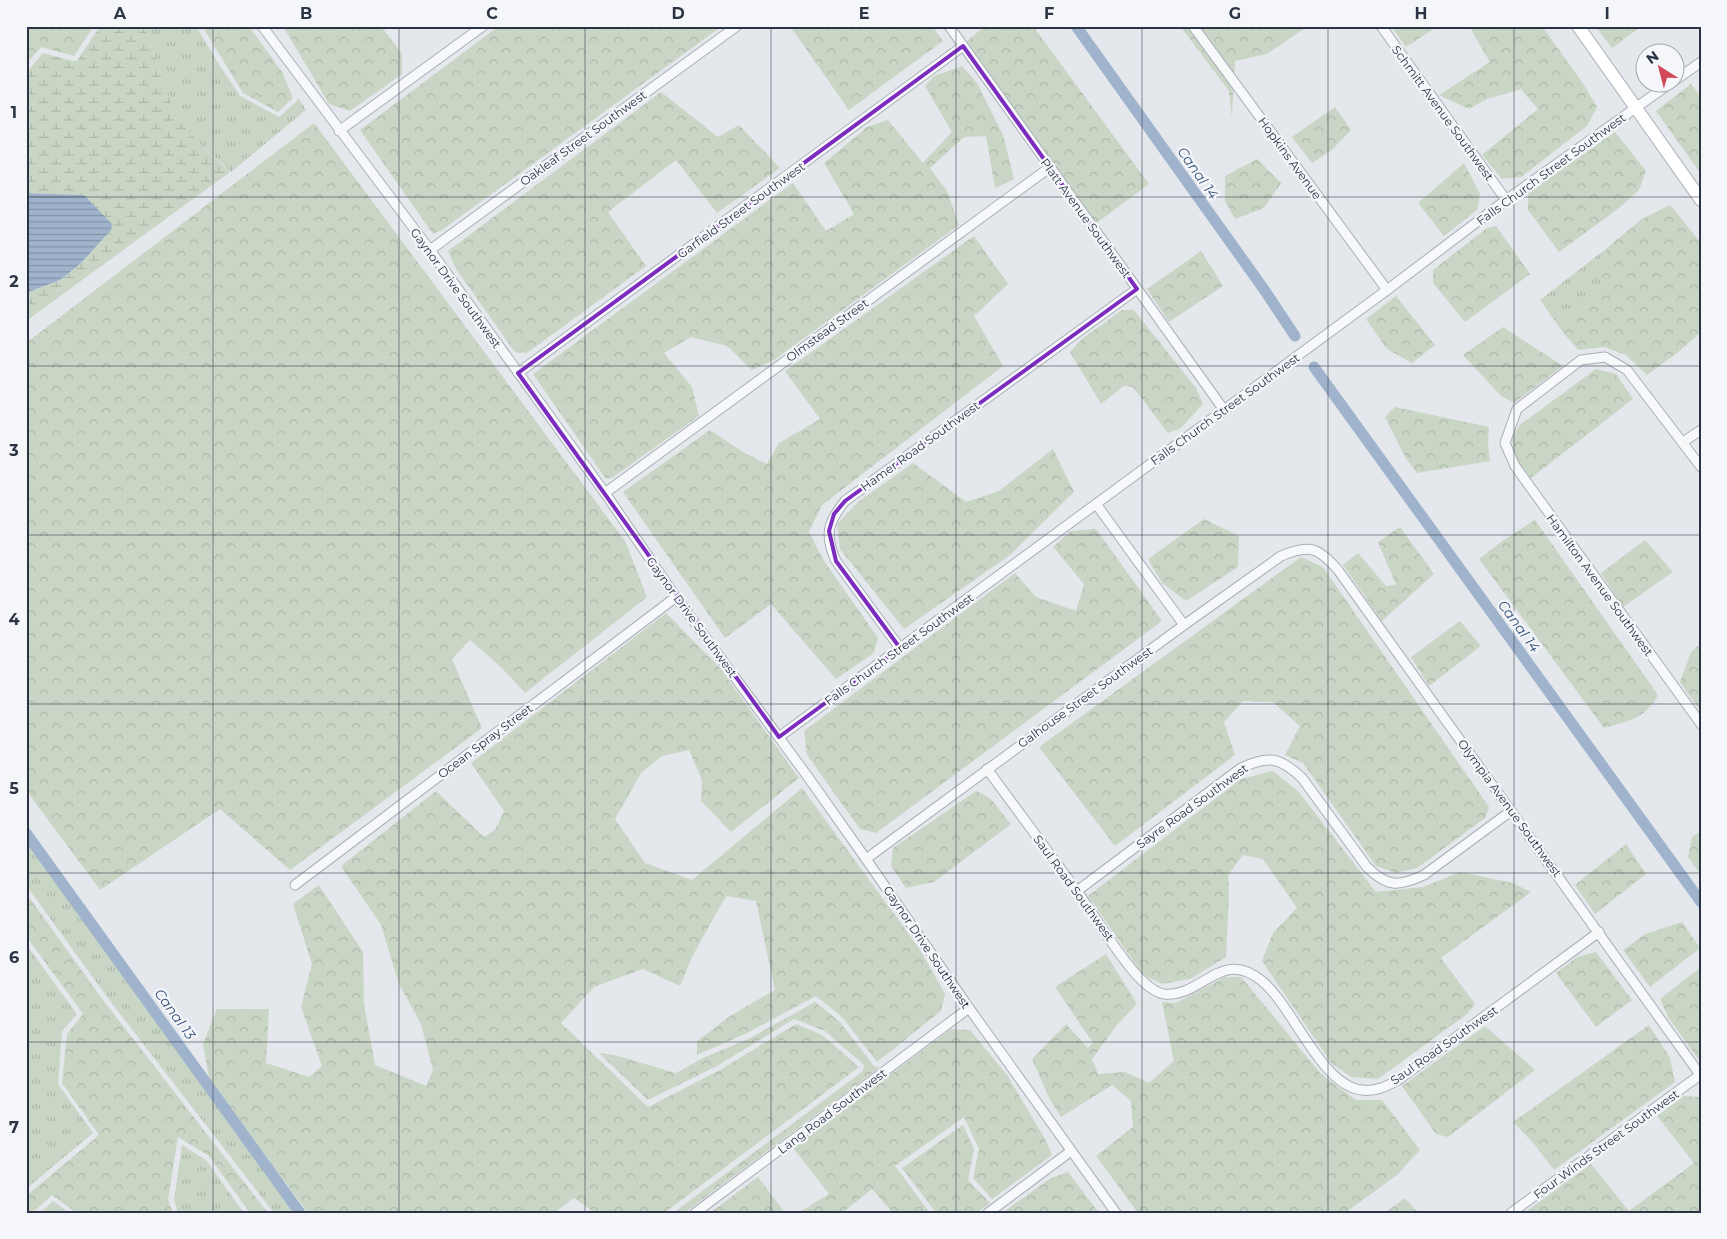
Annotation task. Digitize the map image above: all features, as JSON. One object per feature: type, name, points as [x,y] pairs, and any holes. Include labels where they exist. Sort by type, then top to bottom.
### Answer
[{"type":"street","name":"Gaynor Drive Southwest","points":[[262,26],[430,250],[605,493],[676,597],[779,737],[969,1008],[1116,1213]]},
{"type":"street","points":[[339,131],[483,26]]},
{"type":"street","name":"Oakleaf Street Southwest","points":[[430,250],[736,26]]},
{"type":"street","name":"Platt Avenue Southwest","points":[[949,26],[1224,410]]},
{"type":"street","name":"Hopkins Avenue","points":[[1193,26],[1387,290]]},
{"type":"street","name":"Schmitt Avenue Southwest","points":[[1381,26],[1506,200]]},
{"type":"street","points":[[1578,26],[1701,200]]},
{"type":"street","name":"Garfield Street Southwest","points":[[518,373],[963,46]]},
{"type":"street","name":"Falls Church Street Southwest","points":[[1684,74],[1701,62]]},
{"type":"street","name":"Falls Church Street Southwest","points":[[779,737],[1387,290],[1506,200],[1659,92]]},
{"type":"street","name":"Olmstead Street","points":[[605,493],[1049,168]]},
{"type":"street","name":"Hamer Road Southwest","points":[[900,648],[836,561],[830,548],[829,531],[834,514],[845,501],[1137,289]]},
{"type":"street","name":"Hamilton Avenue Southwest","points":[[1683,442],[1627,370],[1605,358],[1581,360],[1518,409],[1506,443],[1515,466],[1701,724]]},
{"type":"street","points":[[1701,430],[1683,442],[1701,467]]},
{"type":"street","points":[[1096,504],[1184,624]]},
{"type":"street","name":"Galhouse Street Southwest","points":[[866,859],[1184,624],[1281,556],[1296,549],[1311,549]]},
{"type":"street","name":"Olympia Avenue Southwest","points":[[1311,549],[1326,557],[1338,570],[1599,932],[1700,1076]]},
{"type":"street","name":"Ocean Spray Street","points":[[295,885],[676,597]]},
{"type":"street","name":"Sayre Road Southwest","points":[[1077,891],[1241,768],[1258,760],[1275,760],[1291,767],[1302,778],[1367,867],[1378,878],[1392,883],[1408,882],[1424,875],[1511,811]]},
{"type":"street","name":"Saul Road Southwest","points":[[987,769],[1134,972],[1148,986],[1163,994],[1179,993],[1228,969],[1248,972],[1262,981],[1274,994],[1328,1070],[1344,1084],[1362,1090],[1380,1089],[1398,1080],[1599,932]]},
{"type":"street","name":"Lang Road Southwest","points":[[695,1213],[969,1008]]},
{"type":"street","name":"Four Winds Street Southwest","points":[[1512,1213],[1700,1076]]},
{"type":"street","points":[[988,1213],[1071,1151]]},
{"type":"highlighted area","points":[[963,46],[1137,289],[845,501],[834,514],[829,531],[836,561],[900,648],[779,737],[518,373]]},
{"type":"green space","points":[[26,26],[94,26],[74,56],[41,47],[26,64]]},
{"type":"green space","points":[[100,26],[141,26],[147,33],[174,113],[196,140],[230,172],[26,321],[26,293],[60,280],[80,264],[111,224],[84,195],[26,193],[26,73],[43,53],[77,61]]},
{"type":"green space","points":[[141,26],[196,26],[240,96],[279,117],[298,98],[306,110],[231,172],[196,140],[174,113],[147,33]]},
{"type":"green space","points":[[202,26],[249,26],[282,72],[293,98],[278,112],[243,93]]},
{"type":"green space","points":[[283,26],[381,26],[402,54],[402,74],[350,111],[329,104]]},
{"type":"green space","points":[[499,26],[722,26],[442,230],[433,234],[360,130]]},
{"type":"green space","points":[[790,26],[932,26],[943,41],[849,110]]},
{"type":"green space","points":[[985,26],[1033,26],[1149,184],[1094,225],[967,41]]},
{"type":"green space","points":[[1180,26],[1308,26],[1267,54],[1235,61],[1232,118],[1229,91]]},
{"type":"green space","points":[[1391,26],[1438,26],[1406,47]]},
{"type":"green space","points":[[1469,26],[1542,26],[1584,85],[1597,107],[1587,126],[1521,177],[1502,179],[1482,155],[1538,109],[1521,89],[1487,99],[1469,109],[1439,95],[1490,62]]},
{"type":"green space","points":[[1595,26],[1642,26],[1612,48]]},
{"type":"green space","points":[[962,66],[977,83],[1003,135],[1014,179],[995,188],[986,136],[964,137],[930,168],[947,191],[959,225],[774,360],[752,370],[727,346],[691,337],[664,353],[692,387],[699,416],[613,477],[606,479],[533,374],[793,183],[826,231],[854,214],[824,163],[867,127],[888,120],[923,163],[952,132],[925,86],[934,76]]},
{"type":"green space","points":[[1691,84],[1701,97],[1701,174],[1656,111],[1681,92],[1684,92],[1684,89]]},
{"type":"green space","points":[[661,92],[718,137],[739,125],[780,168],[717,213],[676,160],[608,212],[646,266],[527,353],[515,352],[456,269],[448,251]]},
{"type":"green space","points":[[1335,107],[1351,130],[1332,150],[1312,163],[1292,137]]},
{"type":"green space","points":[[314,123],[625,541],[647,597],[525,693],[502,668],[470,640],[452,659],[482,728],[290,870],[220,809],[100,890],[26,790],[26,343]]},
{"type":"green space","points":[[1615,132],[1646,171],[1639,190],[1618,209],[1559,252],[1528,210],[1528,193]]},
{"type":"green space","points":[[1257,159],[1281,183],[1264,208],[1235,219],[1225,201],[1225,176]]},
{"type":"green space","points":[[1464,163],[1480,194],[1477,210],[1444,236],[1418,203]]},
{"type":"green space","points":[[1670,205],[1701,243],[1701,332],[1647,375],[1626,355],[1604,347],[1578,350],[1562,331],[1598,295],[1607,248],[1642,219]]},
{"type":"green space","points":[[1496,226],[1530,274],[1465,322],[1433,283],[1433,270],[1487,228]]},
{"type":"green space","points":[[974,236],[1008,284],[974,316],[1003,366],[822,505],[809,532],[824,561],[878,638],[874,653],[836,679],[771,604],[725,638],[623,492],[710,430],[743,452],[767,464],[779,443],[820,419],[785,371]]},
{"type":"green space","points":[[1607,248],[1598,295],[1562,331],[1540,300]]},
{"type":"green space","points":[[1201,251],[1223,286],[1169,322],[1147,289]]},
{"type":"green space","points":[[1396,296],[1435,345],[1412,363],[1387,349],[1366,319]]},
{"type":"green space","points":[[1122,310],[1134,310],[1196,388],[1203,404],[1181,428],[1168,433],[1133,387],[1124,386],[1101,404],[1070,352],[1082,339]]},
{"type":"green space","points":[[1503,327],[1563,366],[1514,403],[1501,396],[1463,355]]},
{"type":"green space","points":[[1596,369],[1616,374],[1633,399],[1531,478],[1515,457],[1512,438],[1520,425]]},
{"type":"green space","points":[[1395,407],[1489,427],[1490,461],[1417,473],[1405,457],[1385,417]]},
{"type":"green space","points":[[1053,449],[1074,492],[1010,555],[904,629],[840,549],[837,524],[859,501],[913,463],[966,502],[999,491]]},
{"type":"green space","points":[[1204,519],[1239,536],[1238,567],[1186,601],[1162,583],[1148,559]]},
{"type":"green space","points":[[1535,520],[1658,695],[1642,714],[1635,718],[1604,728],[1479,559]]},
{"type":"green space","points":[[1400,527],[1434,574],[1382,621],[1343,565],[1358,553],[1386,586],[1396,585],[1378,542]]},
{"type":"green space","points":[[1096,529],[1162,621],[876,833],[860,829],[807,755],[804,731],[1015,573],[1036,597],[1076,611],[1084,584],[1053,547],[1071,531]]},
{"type":"green space","points":[[1645,540],[1673,572],[1623,607],[1601,573]]},
{"type":"green space","points":[[1301,557],[1323,567],[1489,807],[1485,818],[1417,868],[1396,873],[1376,866],[1303,763],[1285,755],[1300,726],[1273,702],[1243,701],[1224,722],[1235,755],[1115,846],[1039,747]]},
{"type":"green space","points":[[666,613],[720,668],[799,778],[731,832],[701,801],[702,780],[689,750],[662,756],[641,773],[615,819],[645,863],[692,880],[802,788],[919,948],[945,994],[941,1011],[877,1062],[843,1018],[816,996],[747,1033],[697,1055],[697,1041],[730,1016],[775,990],[756,901],[726,896],[693,955],[680,986],[643,969],[594,987],[561,1023],[648,1107],[720,1070],[796,1024],[822,1035],[859,1067],[664,1213],[592,1213],[590,1209],[574,1198],[554,1213],[308,1213],[209,1079],[203,1044],[217,1009],[269,1009],[266,1063],[309,1077],[322,1066],[301,1007],[312,964],[293,904],[319,885],[363,952],[364,1004],[375,1065],[426,1086],[433,1070],[421,1024],[399,984],[381,925],[341,866],[436,791],[484,837],[495,830],[504,811],[471,763]]},
{"type":"green space","points":[[1460,621],[1481,646],[1429,686],[1411,657]]},
{"type":"green space","points":[[1701,643],[1701,712],[1680,682],[1691,652]]},
{"type":"green space","points":[[1273,771],[1298,791],[1376,892],[1423,887],[1460,872],[1513,883],[1531,892],[1441,958],[1475,1004],[1467,1014],[1378,1079],[1352,1077],[1332,1064],[1262,961],[1273,933],[1297,908],[1263,859],[1243,855],[1228,875],[1226,957],[1190,979],[1162,984],[1143,975],[1088,896],[1241,779]]},
{"type":"green space","points":[[976,791],[990,798],[1011,824],[934,882],[906,888],[891,866],[893,848]]},
{"type":"green space","points":[[1701,831],[1701,875],[1688,857],[1692,837]]},
{"type":"green space","points":[[26,838],[302,1213],[274,1213],[107,997],[26,885]]},
{"type":"green space","points":[[1626,844],[1646,874],[1595,914],[1575,885]]},
{"type":"green space","points":[[26,893],[103,1000],[268,1213],[250,1213],[209,1156],[178,1137],[168,1200],[173,1213],[77,1213],[52,1195],[32,1213],[26,1213],[26,1196],[99,1135],[62,1083],[67,1034],[83,1014],[26,936]]},
{"type":"green space","points":[[1682,922],[1700,948],[1650,987],[1623,950],[1645,934]]},
{"type":"green space","points":[[26,944],[77,1014],[62,1031],[58,1084],[93,1133],[26,1189]]},
{"type":"green space","points":[[1596,952],[1632,1000],[1596,1027],[1556,973],[1577,957]]},
{"type":"green space","points":[[1106,954],[1137,1004],[1117,1025],[1092,1059],[1098,1074],[1125,1072],[1149,1083],[1174,1061],[1162,1002],[1176,1003],[1225,977],[1241,977],[1321,1074],[1356,1100],[1382,1100],[1420,1150],[1397,1175],[1345,1213],[1138,1213],[1096,1156],[1133,1127],[1131,1101],[1112,1085],[1061,1117],[1049,1098],[1032,1059],[1066,1024],[1088,1048],[1093,1043],[1055,987]]},
{"type":"green space","points":[[1701,967],[1701,1063],[1668,1017],[1660,999]]},
{"type":"green space","points":[[815,1002],[840,1022],[873,1065],[880,1067],[684,1213],[673,1213],[863,1071],[864,1065],[825,1031],[794,1019],[717,1066],[648,1100],[599,1053],[614,1055],[676,1073],[701,1059],[750,1038]]},
{"type":"green space","points":[[1649,1025],[1670,1058],[1675,1082],[1554,1170],[1534,1144],[1513,1122]]},
{"type":"green space","points":[[1485,1026],[1535,1070],[1448,1137],[1436,1134],[1402,1086]]},
{"type":"green space","points":[[951,1029],[970,1030],[1007,1075],[1045,1139],[1052,1155],[992,1199],[973,1178],[979,1149],[964,1117],[895,1166],[930,1213],[893,1213],[872,1189],[842,1213],[798,1213],[829,1194],[793,1148]]},
{"type":"green space","points":[[1684,1096],[1701,1097],[1701,1213],[1524,1213],[1591,1164],[1629,1211],[1694,1163],[1657,1116]]},
{"type":"green space","points":[[963,1125],[974,1149],[968,1180],[990,1203],[977,1213],[936,1213],[902,1168]]},
{"type":"green space","points":[[182,1145],[206,1160],[244,1213],[178,1213],[174,1200]]},
{"type":"green space","points":[[1068,1172],[1099,1213],[1002,1213],[1051,1178]]},
{"type":"green space","points":[[758,1177],[785,1213],[710,1213]]},
{"type":"green space","points":[[1405,1198],[1418,1213],[1385,1213]]},
{"type":"green space","points":[[53,1201],[69,1213],[40,1213]]},
{"type":"water","points":[[26,193],[84,195],[112,224],[111,230],[80,264],[60,280],[26,293]]},
{"type":"waterway","name":"Canal 14","points":[[1076,26],[1263,288],[1295,336]]},
{"type":"waterway","name":"Canal 14","points":[[1314,367],[1701,902]]},
{"type":"waterway","name":"Canal 13","points":[[26,833],[300,1213]]}]
